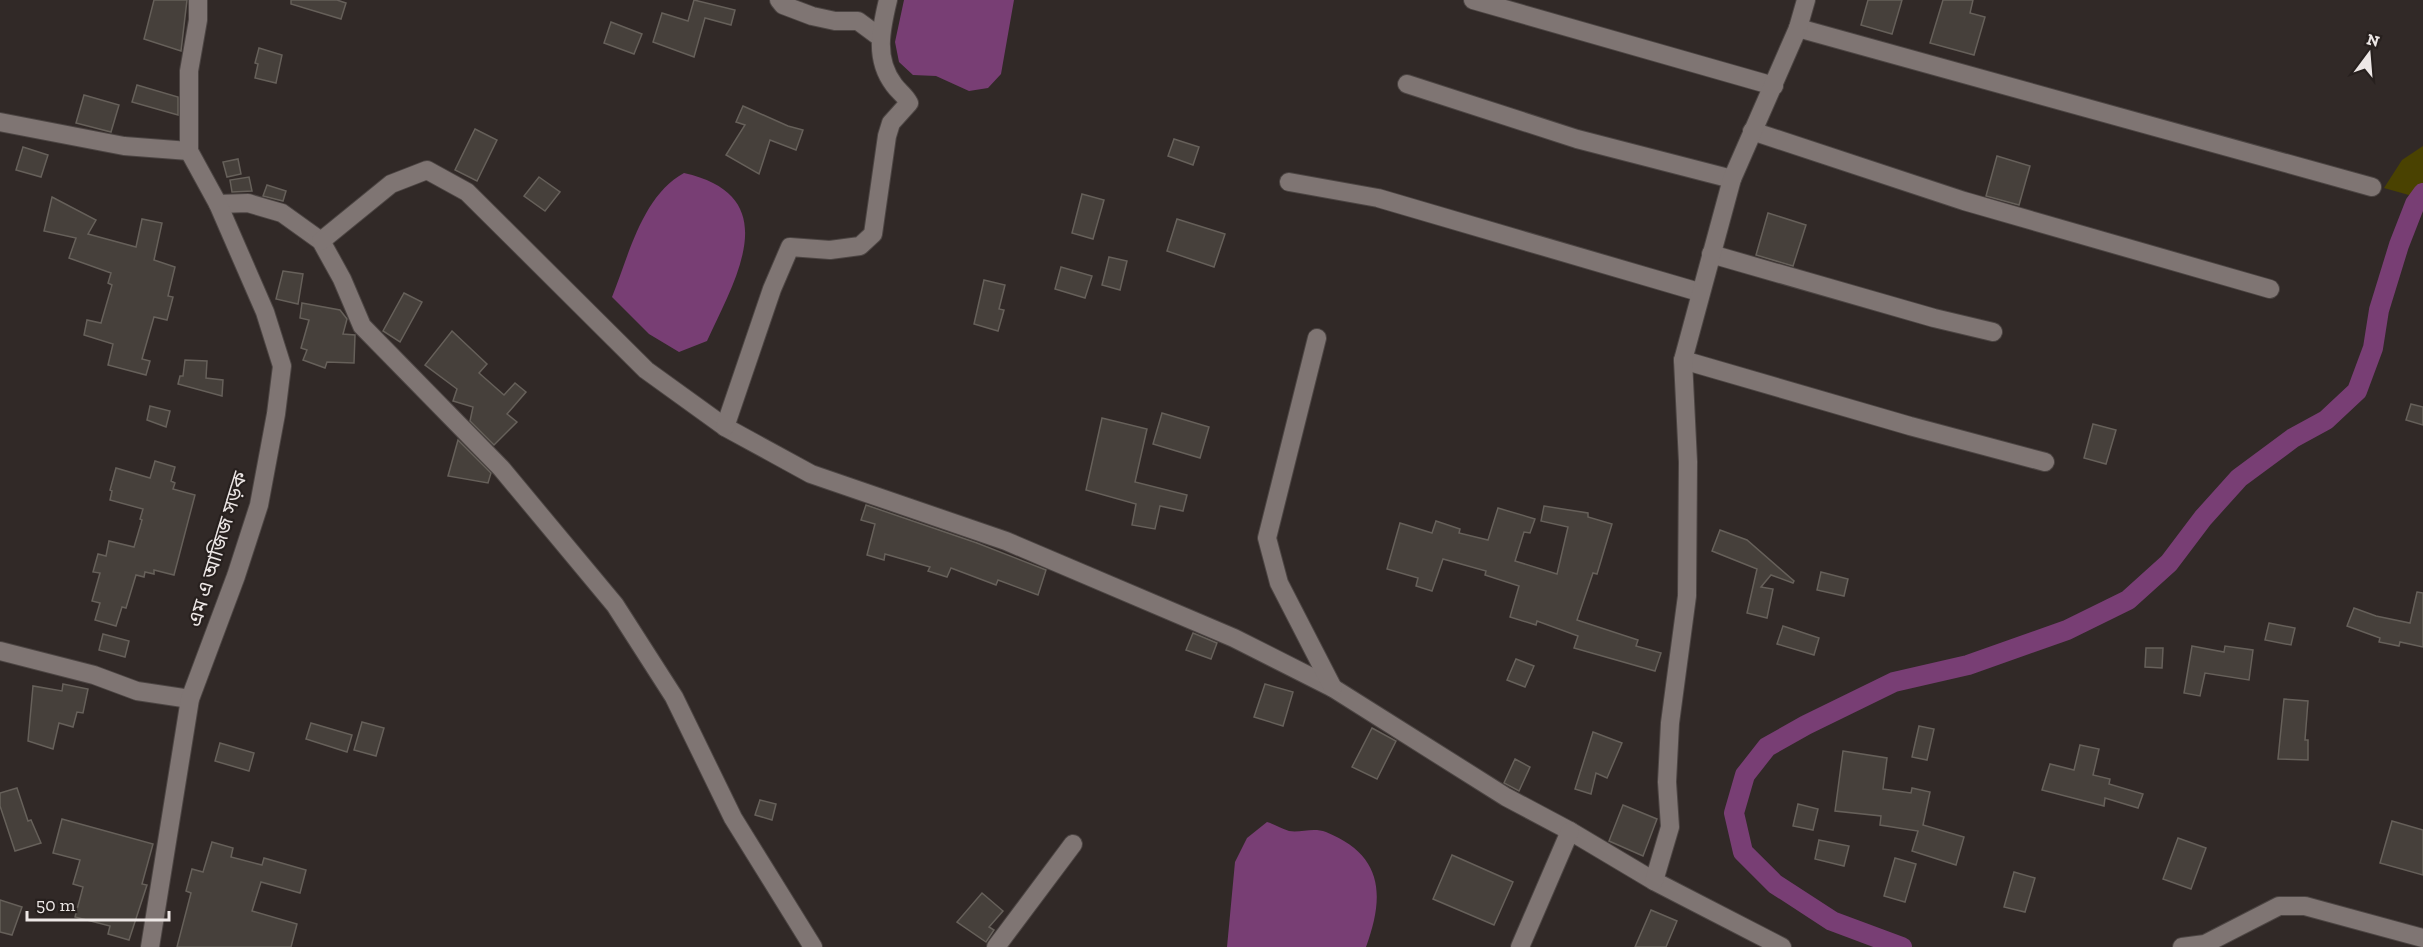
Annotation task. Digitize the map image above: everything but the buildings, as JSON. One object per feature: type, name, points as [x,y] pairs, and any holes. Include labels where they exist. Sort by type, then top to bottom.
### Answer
[{"type":"street","name":"এম এ আজিজ সড়ক","points":[[150,947],[190,699],[236,576],[259,505],[276,414],[282,366],[265,312],[218,204],[189,151],[189,71],[198,20],[198,0]]},
{"type":"street","points":[[779,0],[783,5],[812,16],[835,21],[858,21],[881,38]]},
{"type":"street","points":[[725,427],[772,289],[790,247],[830,250],[860,246],[873,234],[887,136],[891,123],[909,103],[894,85],[880,54],[888,0]]},
{"type":"street","points":[[1473,0],[1774,86]]},
{"type":"street","points":[[1654,881],[1670,827],[1667,782],[1670,723],[1687,597],[1688,462],[1683,360],[1699,292],[1732,179],[1798,28],[1806,0]]},
{"type":"street","points":[[1798,28],[2372,188]]},
{"type":"street","points":[[1407,84],[1577,138],[1732,179]]},
{"type":"street","points":[[0,122],[124,146],[189,151]]},
{"type":"street","points":[[1752,131],[1964,201],[2270,289]]},
{"type":"street","points":[[321,241],[391,184],[427,170],[467,192],[646,370],[725,427],[811,474],[1006,541],[1234,638],[1333,688],[1506,797],[1570,831],[1654,881],[1782,947]]},
{"type":"street","points":[[1289,182],[1378,198],[1699,292]]},
{"type":"street","points":[[218,204],[248,203],[282,213],[321,241],[342,279],[362,326],[501,468],[615,605],[674,697],[733,818],[813,947]]},
{"type":"street","points":[[1711,254],[1934,318],[1993,332]]},
{"type":"street","points":[[1317,338],[1267,538],[1279,583],[1333,688]]},
{"type":"street","points":[[1683,360],[1910,426],[2045,462]]},
{"type":"street","points":[[0,651],[94,675],[137,691],[190,699]]},
{"type":"street","points":[[1520,947],[1570,831]]},
{"type":"street","points":[[996,947],[1073,844]]},
{"type":"street","points":[[2182,947],[2205,944],[2279,906],[2305,906],[2423,938]]},
{"type":"shaded area","points":[[904,0],[1014,0],[1001,74],[988,88],[969,91],[936,76],[913,75],[899,62],[895,42]]},
{"type":"shaded area","points":[[2423,146],[2423,199],[2384,188],[2402,160]]},
{"type":"shaded area","points":[[684,173],[715,184],[735,200],[744,220],[745,242],[730,291],[707,341],[679,352],[649,334],[612,297],[631,245],[647,211],[657,196]]},
{"type":"shaded area","points":[[1267,822],[1289,831],[1326,832],[1345,841],[1359,852],[1369,865],[1377,894],[1376,910],[1366,947],[1227,947],[1235,862],[1247,838]]},
{"type":"waterway","points":[[1902,947],[1832,921],[1775,884],[1743,852],[1734,813],[1745,775],[1767,747],[1806,725],[1894,682],[1968,665],[2067,630],[2128,600],[2169,563],[2203,518],[2239,478],[2293,438],[2326,420],[2357,391],[2373,348],[2379,310],[2399,245],[2415,204],[2423,193]]}]
